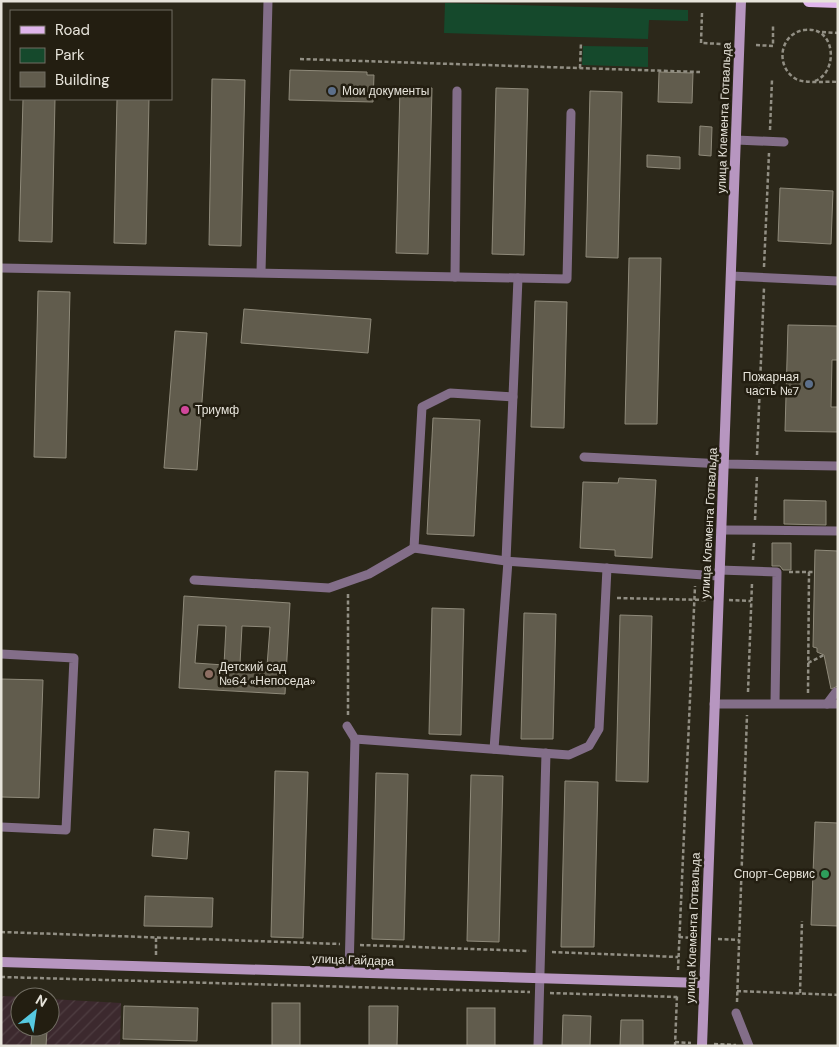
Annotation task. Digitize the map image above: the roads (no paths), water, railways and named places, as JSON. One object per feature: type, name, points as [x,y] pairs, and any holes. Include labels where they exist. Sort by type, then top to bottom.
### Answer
[{"type":"main road","points":[[809,1],[838,2]]},
{"type":"street","name":"улица Клемента Готвальда","points":[[702,1046],[718,573],[724,464],[741,1]]},
{"type":"street","name":"улица Гайдара","points":[[1,962],[703,983]]},
{"type":"lane","points":[[261,272],[268,1]]},
{"type":"lane","points":[[455,276],[457,91]]},
{"type":"lane","points":[[1,268],[567,279],[571,113]]},
{"type":"lane","points":[[736,140],[784,142]]},
{"type":"lane","points":[[731,276],[838,281]]},
{"type":"lane","points":[[494,749],[507,561],[518,278]]},
{"type":"lane","points":[[414,548],[422,408],[450,393],[513,397]]},
{"type":"lane","points":[[584,456],[724,464],[838,466]]},
{"type":"lane","points":[[720,530],[838,531]]},
{"type":"lane","points":[[194,580],[329,588],[369,574],[414,548],[507,561],[695,574],[777,572],[775,703]]},
{"type":"lane","points":[[355,739],[569,755],[589,746],[599,729],[607,568]]},
{"type":"lane","points":[[1,654],[74,658],[66,830],[1,827]]},
{"type":"lane","points":[[827,704],[836,692]]},
{"type":"lane","points":[[714,704],[838,704]]},
{"type":"lane","points":[[348,726],[355,739],[349,972]]},
{"type":"lane","points":[[538,1046],[546,753]]},
{"type":"lane","points":[[736,1013],[749,1046]]},
{"type":"place","name":"Мои документы","points":[[332,91]]},
{"type":"place","name":"Пожарная часть №7","points":[[809,384]]},
{"type":"place","name":"Триумф","points":[[185,410]]},
{"type":"place","name":"Детский сад №64 «Непоседа»","points":[[209,674]]},
{"type":"place","name":"Спорт-Сервис","points":[[825,874]]}]
